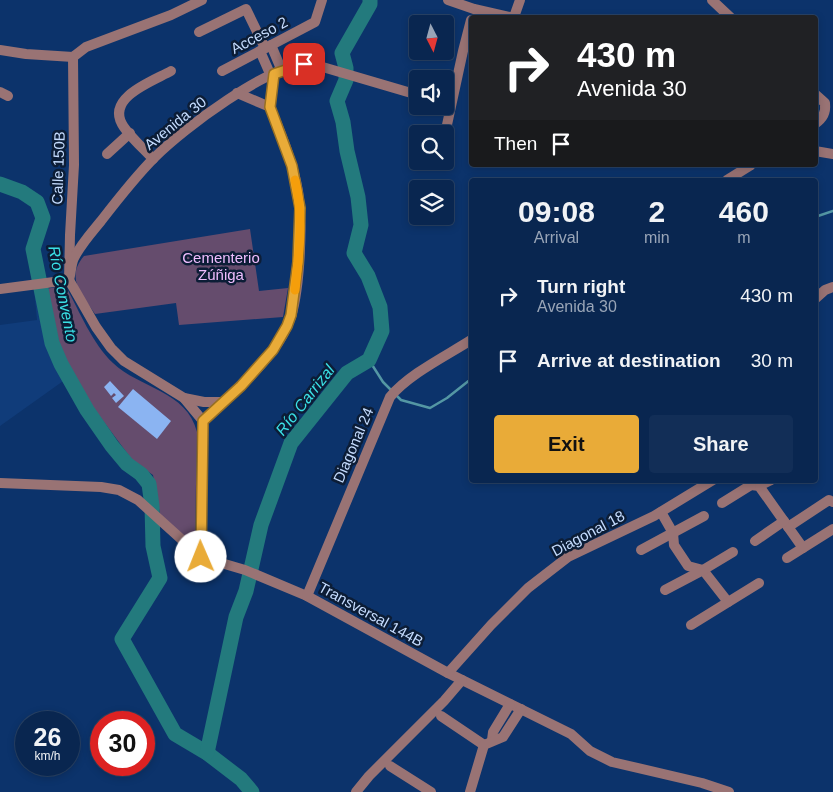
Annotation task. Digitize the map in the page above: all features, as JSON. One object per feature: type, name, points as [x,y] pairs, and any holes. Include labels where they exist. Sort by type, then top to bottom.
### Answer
[{"type":"street","points":[[0,50],[73,57],[86,47],[171,15],[202,0]]},
{"type":"street","name":"Acceso 2","points":[[222,70],[315,22],[322,0]]},
{"type":"street","points":[[448,0],[474,12],[498,15]]},
{"type":"street","points":[[515,15],[520,0]]},
{"type":"street","points":[[712,0],[728,15]]},
{"type":"street","points":[[199,32],[246,9],[276,74],[270,107],[290,159],[299,200],[300,238],[294,301],[287,326],[273,350],[246,382],[203,421]]},
{"type":"street","points":[[454,81],[469,28]]},
{"type":"street","name":"Calle 150B","points":[[70,280],[69,244],[74,165],[73,57]]},
{"type":"street","name":"Avenida 30","points":[[70,280],[75,256],[109,210],[153,159],[237,93],[276,74],[304,64],[316,64],[409,91]]},
{"type":"street","points":[[153,159],[122,124],[120,103],[126,96],[171,71]]},
{"type":"street","points":[[237,93],[270,107]]},
{"type":"street","points":[[818,97],[825,103],[826,111],[818,122]]},
{"type":"street","points":[[107,154],[130,133]]},
{"type":"street","points":[[818,152],[833,154]]},
{"type":"street","points":[[729,178],[748,167]]},
{"type":"street","points":[[0,288],[70,280],[96,328],[111,348],[124,361],[184,398],[203,421],[201,557]]},
{"type":"street","points":[[818,296],[825,290],[833,287]]},
{"type":"street","name":"Diagonal 24","points":[[307,596],[390,397],[395,390],[414,376],[469,341]]},
{"type":"street","points":[[184,398],[204,402],[223,402]]},
{"type":"street","name":"Transversal 144B","points":[[0,483],[101,487],[119,490],[138,500],[201,557],[267,578],[307,596],[448,673],[571,734],[590,751],[612,762],[702,783],[729,792]]},
{"type":"street","name":"Diagonal 18","points":[[448,673],[491,625],[528,588],[568,557],[661,512],[708,483]]},
{"type":"street","points":[[722,503],[753,484],[803,548]]},
{"type":"street","points":[[755,541],[829,500],[833,502]]},
{"type":"street","points":[[661,512],[673,533],[674,545],[688,566],[703,570],[728,602]]},
{"type":"street","points":[[641,550],[704,516]]},
{"type":"street","points":[[787,558],[833,529]]},
{"type":"street","points":[[665,590],[733,552]]},
{"type":"street","points":[[691,624],[758,583]]},
{"type":"street","points":[[356,792],[369,776],[444,701],[462,680]]},
{"type":"street","points":[[470,792],[488,742],[510,704]]},
{"type":"street","points":[[441,716],[488,742],[503,737],[521,709]]},
{"type":"street","points":[[390,766],[431,792]]},
{"type":"shaded area","points":[[34,289],[38,289],[50,351],[66,379],[0,426],[0,325],[37,320]]},
{"type":"green space","name":"Cementerio Zúñiga","points":[[250,229],[259,291],[288,288],[283,317],[179,325],[176,303],[95,314],[77,286],[76,272],[78,264],[84,256]]},
{"type":"green space","points":[[64,286],[93,337],[113,363],[136,379],[173,399],[192,418],[197,432],[195,537],[192,543],[160,514],[153,475],[133,461],[83,394],[63,357],[45,289]]},
{"type":"building","points":[[110,381],[124,396],[116,403],[112,398],[116,395],[114,393],[111,396],[104,387]]},
{"type":"building","points":[[133,389],[171,421],[157,439],[118,407]]},
{"type":"waterway","name":"Río Carrizal","points":[[207,753],[236,617],[246,591],[261,525],[291,443],[347,373],[369,360],[382,331],[380,307],[368,276],[354,253],[361,225],[358,197],[337,101],[346,80],[346,68],[342,53],[370,4],[370,0]]},
{"type":"waterway","name":"Río Convento","points":[[0,184],[22,192],[37,202],[43,218],[33,249],[52,343],[61,364],[87,410],[112,446],[127,464],[141,474],[149,484],[152,506],[153,546],[160,578],[122,639],[175,734],[207,753],[241,779],[252,792]]},
{"type":"waterway","points":[[818,216],[833,211]]},
{"type":"waterway","points":[[369,360],[383,382],[392,391]]},
{"type":"waterway","points":[[396,395],[401,400],[430,408],[447,398],[469,381]]},
{"type":"slow traffic","points":[[295,180],[300,208],[300,238],[295,290]]},
{"type":"route","points":[[201,557],[203,421],[255,372],[273,350],[287,326],[294,301],[300,238],[300,208],[288,152],[270,107],[274,74],[304,64]]}]
